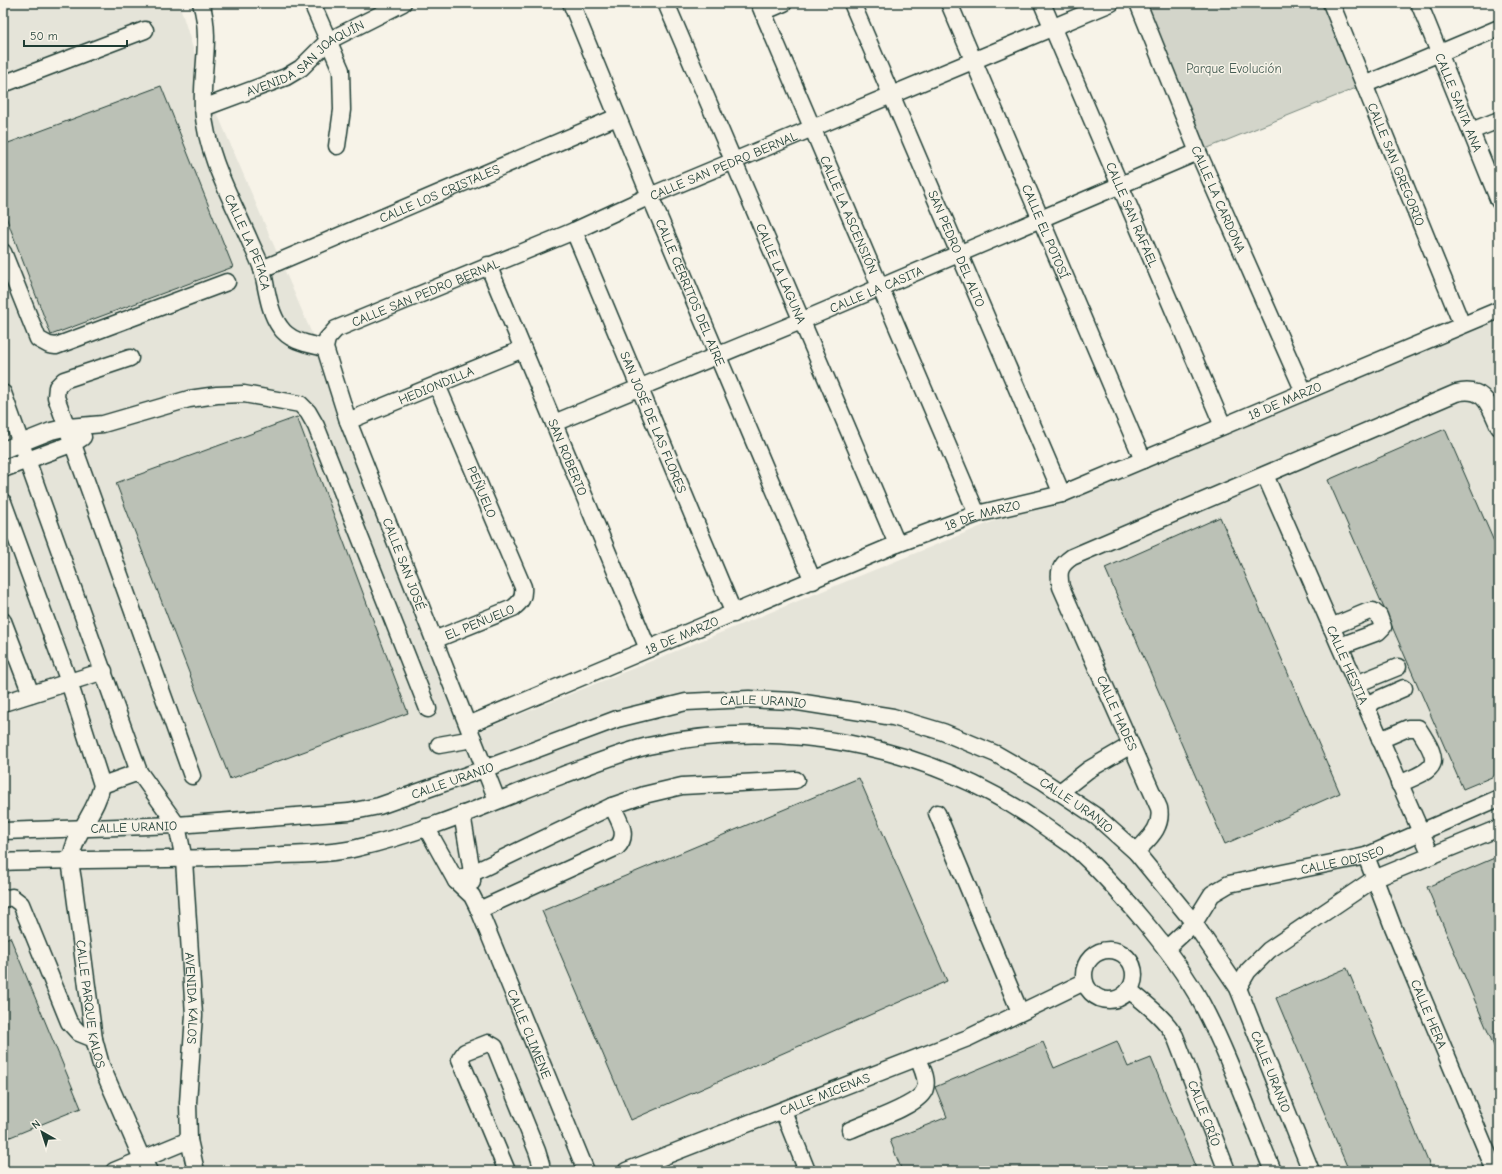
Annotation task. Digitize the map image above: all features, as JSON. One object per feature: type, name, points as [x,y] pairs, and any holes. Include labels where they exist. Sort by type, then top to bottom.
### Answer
[{"type":"street","name":"CALLE LA PETACA","points":[[201,3],[206,23],[207,36],[203,108],[212,153],[262,269],[273,314],[280,327],[289,336],[295,339],[325,348]]},
{"type":"street","points":[[312,3],[340,70],[342,88],[338,146]]},
{"type":"street","name":"AVENIDA SAN JOAQUÍN","points":[[203,108],[286,77],[301,68],[328,40],[403,3]]},
{"type":"street","name":"CALLE CERRITOS DEL AIRE","points":[[571,3],[650,196],[813,581]]},
{"type":"street","name":"CALLE LA LAGUNA","points":[[666,3],[897,544]]},
{"type":"street","points":[[761,7],[784,3]]},
{"type":"street","name":"SAN PEDRO DEL ALTO","points":[[852,3],[890,95],[960,254],[1062,494]]},
{"type":"street","name":"CALLE EL POTOSÍ","points":[[948,3],[1143,460]]},
{"type":"street","name":"CALLE SAN RAFAEL","points":[[1042,3],[1223,426]]},
{"type":"street","name":"CALLE SAN PEDRO BERNAL","points":[[325,348],[327,339],[336,329],[488,265],[574,231],[650,196],[973,61],[1052,26],[1111,3]]},
{"type":"street","name":"CALLE LA CARDONA","points":[[1138,3],[1198,152],[1304,392]]},
{"type":"street","name":"CALLE SAN GREGORIO","points":[[1331,3],[1366,84],[1462,325]]},
{"type":"street","name":"CALLE SANTA ANA","points":[[1419,3],[1499,201]]},
{"type":"street","name":"CALLE LA ASCENSIÓN","points":[[761,7],[977,514]]},
{"type":"street","points":[[1366,84],[1499,28]]},
{"type":"street","points":[[3,84],[145,30]]},
{"type":"street","name":"CALLE LOS CRISTALES","points":[[262,269],[617,117]]},
{"type":"street","points":[[1471,131],[1499,120]]},
{"type":"street","name":"CALLE LA CASITA","points":[[554,423],[880,288],[1040,220],[1120,184],[1198,152]]},
{"type":"street","name":"SAN JOSÉ DE LAS FLORES","points":[[574,231],[734,614]]},
{"type":"street","points":[[3,252],[38,339],[49,345],[56,346],[227,282]]},
{"type":"street","name":"SAN ROBERTO","points":[[488,265],[648,649]]},
{"type":"street","name":"18 DE MARZO","points":[[439,745],[648,649],[813,581],[897,544],[977,514],[1062,494],[1499,310]]},
{"type":"street","name":"CALLE SAN JOSÉ","points":[[325,348],[348,421],[497,800]]},
{"type":"street","name":"HEDIONDILLA","points":[[348,421],[523,349]]},
{"type":"street","points":[[130,358],[64,380],[60,383],[56,392],[56,397],[74,443],[192,776]]},
{"type":"street","name":"PEÑUELO","points":[[437,385],[523,587],[522,599]]},
{"type":"street","points":[[1265,475],[1456,393],[1471,390],[1480,394],[1488,402],[1499,427]]},
{"type":"street","points":[[3,393],[139,772],[177,825]]},
{"type":"street","points":[[3,450],[22,444],[51,431],[68,427],[103,424],[189,398],[244,394],[300,404],[304,407],[316,426],[428,709]]},
{"type":"street","points":[[3,469],[74,443],[103,424]]},
{"type":"street","name":"CALLE HADES","points":[[1136,852],[1154,832],[1161,817],[1159,808],[1062,588],[1058,575],[1060,568],[1063,563],[1072,557],[1265,475]]},
{"type":"street","name":"CALLE HESTIA","points":[[1265,475],[1431,855]]},
{"type":"street","points":[[3,502],[69,682],[102,785],[139,772]]},
{"type":"street","name":"EL PEÑUELO","points":[[434,640],[513,608],[522,599]]},
{"type":"street","points":[[1331,627],[1367,612],[1373,611],[1380,616],[1383,627],[1378,632],[1340,646]]},
{"type":"street","points":[[3,621],[31,694]]},
{"type":"street","points":[[1356,684],[1398,667]]},
{"type":"street","points":[[3,703],[104,671]]},
{"type":"street","points":[[1365,705],[1404,688]]},
{"type":"street","name":"CALLE URANIO","points":[[3,831],[177,825],[349,812],[380,806],[617,719],[686,702],[749,699],[792,701],[893,717],[943,732],[996,754],[1060,792],[1097,817],[1136,852],[1194,923],[1238,988],[1311,1171]]},
{"type":"street","points":[[1380,740],[1408,728],[1418,728],[1426,739],[1434,759],[1433,766],[1427,772],[1399,784]]},
{"type":"street","points":[[3,862],[71,859],[184,860],[312,854],[352,849],[387,841],[603,760],[646,747],[693,738],[751,734],[803,736],[872,748],[924,764],[975,783],[1018,808],[1071,845],[1110,881],[1166,949],[1202,1004],[1224,1053],[1272,1171]]},
{"type":"street","points":[[1060,792],[1088,770],[1131,745]]},
{"type":"street","points":[[456,881],[612,806],[682,786],[796,780]]},
{"type":"street","name":"CALLE PARQUE KALOS","points":[[102,785],[99,798],[82,828],[71,859],[94,1039],[101,1064],[145,1165]]},
{"type":"street","name":"CALLE ODISEO","points":[[1166,949],[1194,923],[1212,894],[1229,884],[1366,856],[1499,798]]},
{"type":"street","points":[[476,903],[617,847],[622,843],[624,834],[612,806]]},
{"type":"street","points":[[938,813],[1020,1012]]},
{"type":"street","name":"CALLE CLIMENE","points":[[462,814],[476,903],[586,1171]]},
{"type":"street","name":"AVENIDA KALOS","points":[[177,825],[184,860],[194,1015],[188,1103],[189,1140],[196,1171]]},
{"type":"street","name":"CALLE CLIMENE","points":[[426,827],[456,881],[476,903]]},
{"type":"street","name":"CALLE ODISEO","points":[[1238,988],[1248,971],[1269,950],[1374,878],[1499,828]]},
{"type":"street","name":"CALLE HERA","points":[[1366,856],[1495,1171]]},
{"type":"street","points":[[3,899],[12,897],[21,904],[69,1022],[79,1033],[94,1039]]},
{"type":"street","points":[[1109,949],[1124,954],[1133,967],[1134,975],[1129,990],[1123,996],[1108,1000],[1093,995],[1084,982],[1083,974],[1088,959],[1101,950],[1109,949]]},
{"type":"street","name":"CALLE MICENAS","points":[[626,1171],[968,1038],[1084,982]]},
{"type":"street","name":"CALLE CRÍO","points":[[1129,990],[1169,1026],[1182,1054],[1227,1171]]},
{"type":"street","points":[[507,1171],[460,1059],[465,1052],[488,1043],[495,1047],[537,1150],[540,1164],[539,1171]]},
{"type":"street","points":[[850,1130],[913,1102],[923,1095],[926,1081],[918,1058]]},
{"type":"street","points":[[783,1111],[807,1171]]},
{"type":"street","points":[[114,1171],[145,1165],[189,1140]]},
{"type":"shaded area","points":[[3,3],[179,3],[202,78],[482,730],[1499,315],[1499,1171],[3,1171]]},
{"type":"green space","name":"Parque Evolución","points":[[1138,3],[1331,3],[1366,84],[1198,152]]},
{"type":"building","points":[[161,86],[233,267],[51,335],[3,209],[3,145]]},
{"type":"building","points":[[297,417],[408,713],[230,779],[116,483]]},
{"type":"building","points":[[1445,429],[1499,553],[1499,774],[1463,789],[1328,480]]},
{"type":"building","points":[[1220,517],[1340,793],[1225,844],[1105,568]]},
{"type":"building","points":[[859,778],[947,981],[631,1120],[542,911]]},
{"type":"building","points":[[1499,856],[1499,1058],[1427,887]]},
{"type":"building","points":[[10,937],[81,1108],[3,1140],[3,940]]},
{"type":"building","points":[[1347,968],[1432,1171],[1349,1171],[1276,998]]},
{"type":"building","points":[[1117,1041],[1128,1067],[1151,1058],[1197,1171],[902,1171],[890,1140],[947,1117],[935,1087],[1043,1042],[1054,1068]]}]
